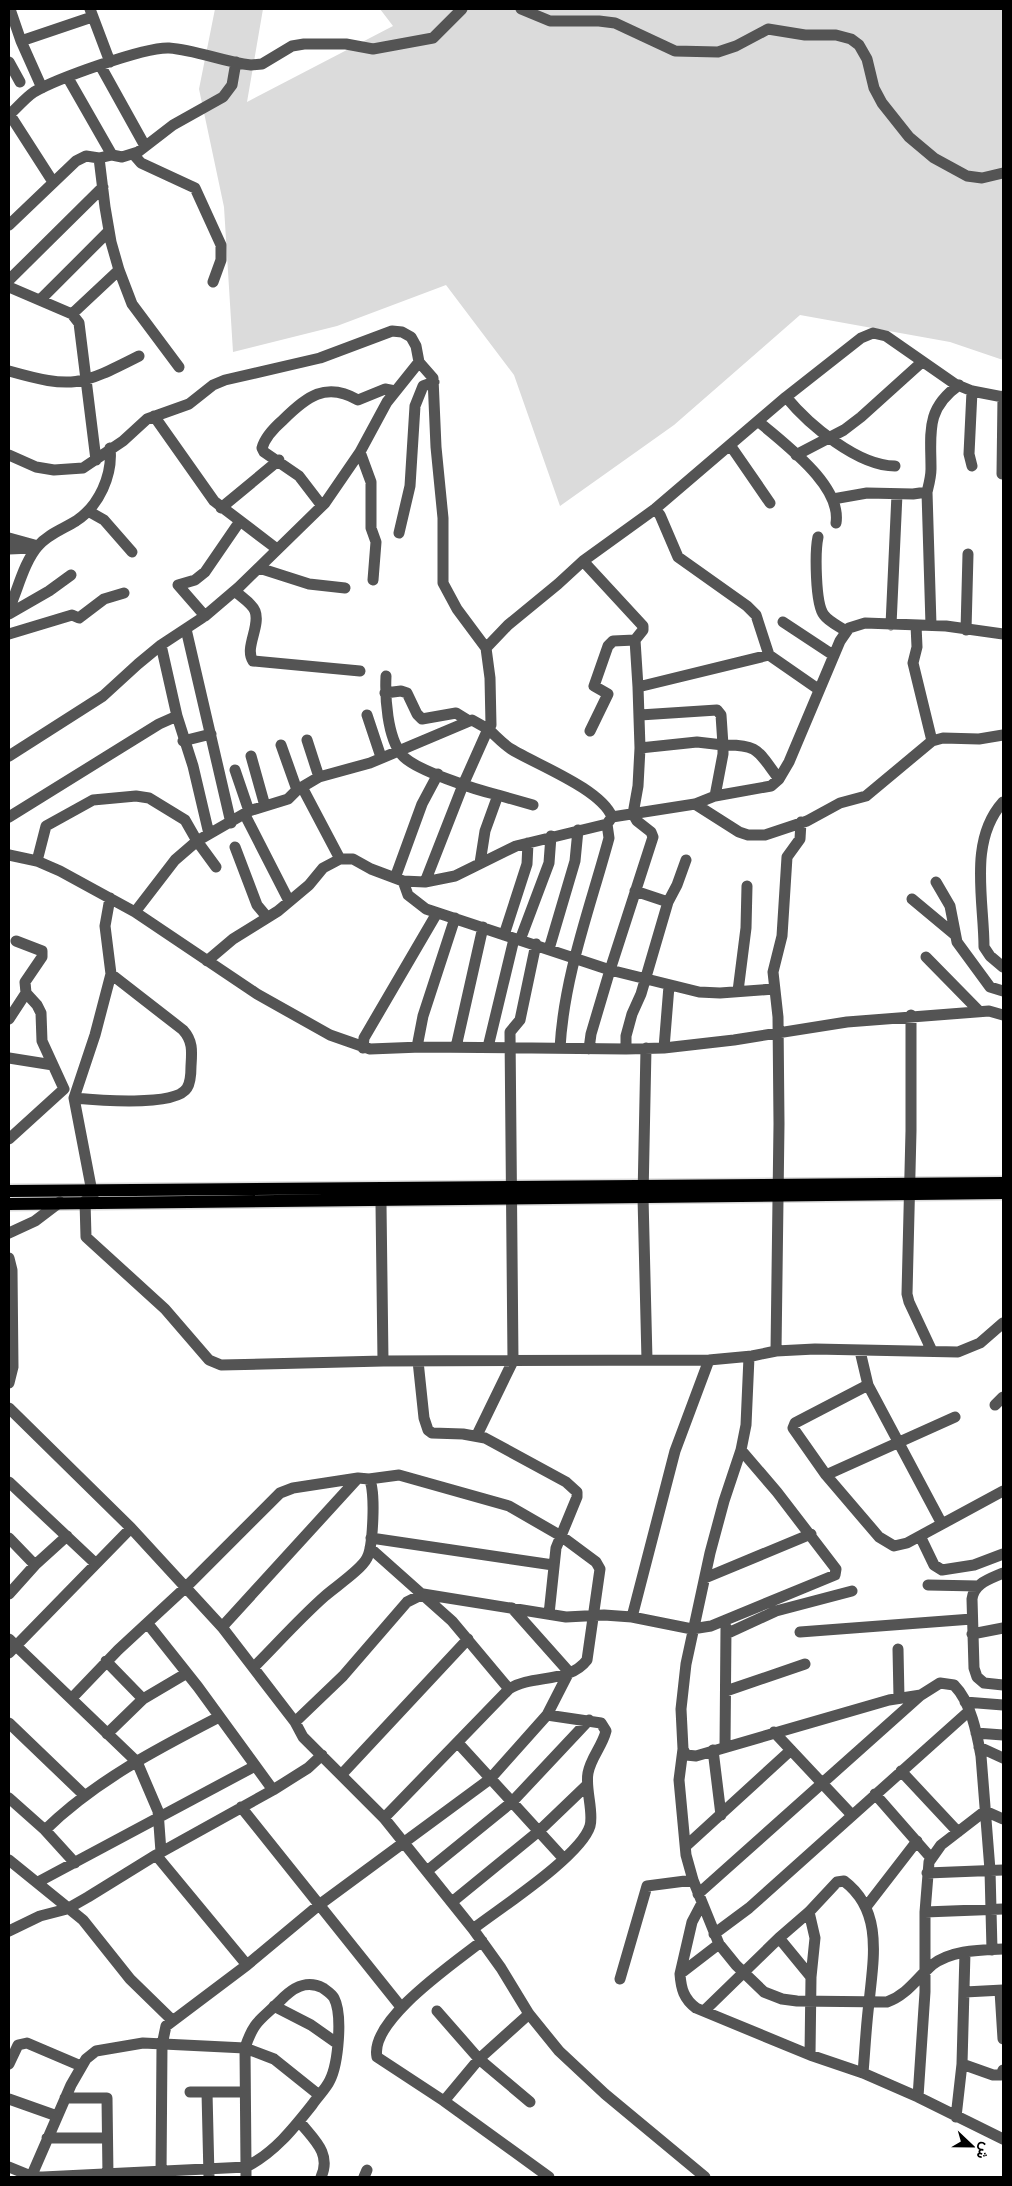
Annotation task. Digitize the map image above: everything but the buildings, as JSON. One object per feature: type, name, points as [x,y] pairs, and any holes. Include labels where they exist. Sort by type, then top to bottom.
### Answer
[{"type":"main road","points":[[9,1191],[90,1197],[909,1189],[1003,1183]]},
{"type":"main road","points":[[909,1189],[1003,1193]]},
{"type":"main road","points":[[9,1204],[60,1202],[90,1197]]},
{"type":"street","points":[[10,9],[21,41],[42,88]]},
{"type":"street","points":[[53,182],[9,115],[32,94],[42,88],[105,64],[168,48],[236,62],[262,64],[292,46],[304,44],[346,44],[373,49],[433,38],[462,9]]},
{"type":"street","points":[[521,9],[550,21],[599,21],[615,23],[675,51],[718,52],[736,46],[768,29],[805,35],[836,35],[851,39],[859,45],[867,60],[874,88],[882,103],[909,137],[934,158],[967,176],[982,178],[1003,173]]},
{"type":"street","points":[[21,41],[91,13],[105,64],[145,146]]},
{"type":"street","points":[[9,62],[20,82]]},
{"type":"street","points":[[9,225],[76,160],[86,156],[99,158],[112,155],[122,157],[134,155],[173,125],[223,97],[232,85],[236,62]]},
{"type":"street","points":[[68,78],[112,155]]},
{"type":"street","points":[[134,155],[141,163],[195,188],[221,245],[221,260],[212,282]]},
{"type":"street","points":[[99,158],[109,231],[119,270],[132,304],[179,367]]},
{"type":"street","points":[[96,460],[79,324],[72,314],[9,287],[103,187]]},
{"type":"street","points":[[40,300],[109,231]]},
{"type":"street","points":[[72,314],[119,270]]},
{"type":"street","points":[[9,456],[36,467],[54,470],[83,468],[123,441],[154,416],[189,404],[214,385],[225,380],[320,358],[387,331],[400,331],[411,337],[416,346],[419,362],[433,377],[434,382],[436,447],[443,518],[443,583],[457,608],[486,648],[490,678],[491,725],[463,785],[425,882]]},
{"type":"street","points":[[486,648],[508,625],[558,584],[582,561],[655,509],[786,397],[868,335],[886,336],[958,386],[972,392],[1003,396],[1002,474]]},
{"type":"street","points":[[9,371],[51,382],[86,381],[139,356]]},
{"type":"street","points":[[9,756],[103,696],[161,645],[205,616],[259,568],[322,506],[360,452],[395,391],[419,362]]},
{"type":"street","points":[[796,455],[829,438],[861,417],[922,362]]},
{"type":"street","points":[[399,534],[407,503],[411,476],[415,406],[423,386],[434,382]]},
{"type":"street","points":[[931,625],[928,492],[931,471],[932,419],[937,405],[948,393],[958,386]]},
{"type":"street","points":[[322,506],[298,476],[279,460],[264,452],[262,448],[263,443],[280,422],[313,394],[335,391],[358,400],[385,389],[395,391]]},
{"type":"street","points":[[972,392],[969,454],[972,466]]},
{"type":"street","points":[[786,397],[800,414],[829,438],[884,466],[895,466]]},
{"type":"street","points":[[154,416],[190,470],[221,508],[277,549]]},
{"type":"street","points":[[758,421],[796,455],[822,482],[833,499],[838,514],[836,523]]},
{"type":"street","points":[[730,445],[770,503]]},
{"type":"street","points":[[9,609],[12,593],[38,546],[48,536],[88,511],[97,497],[110,469],[110,448]]},
{"type":"street","points":[[360,452],[371,482],[371,528],[376,542],[373,580]]},
{"type":"street","points":[[221,508],[279,460]]},
{"type":"street","points":[[833,499],[867,493],[928,492]]},
{"type":"street","points":[[891,625],[896,494]]},
{"type":"street","points":[[655,509],[660,515],[678,557],[756,615],[769,654],[818,689]]},
{"type":"street","points":[[88,511],[104,520],[132,552]]},
{"type":"street","points":[[205,616],[178,584],[195,580],[205,572],[240,521]]},
{"type":"street","points":[[818,537],[816,591],[819,608],[824,616],[846,631]]},
{"type":"street","points":[[9,538],[38,546]]},
{"type":"street","points":[[9,548],[28,549],[38,546]]},
{"type":"street","points":[[966,630],[968,554]]},
{"type":"street","points":[[582,561],[643,626],[643,630],[635,640],[640,715],[640,748],[633,814],[637,821],[651,832],[653,838],[610,970],[591,1034],[589,1049]]},
{"type":"street","points":[[259,568],[309,584],[345,588]]},
{"type":"street","points":[[9,614],[49,591],[70,576]]},
{"type":"street","points":[[235,591],[255,610],[256,617],[251,655],[253,661],[360,671]]},
{"type":"street","points":[[9,634],[72,615],[78,618],[101,600],[124,593]]},
{"type":"street","points":[[783,622],[833,655]]},
{"type":"street","points":[[207,961],[233,939],[289,902],[309,885],[323,868],[340,859],[354,860],[399,879],[425,882],[455,876],[480,862],[516,846],[551,836],[633,814],[695,804],[714,796],[771,786],[779,779],[789,762],[833,655],[846,631],[856,624],[931,625],[1003,634]]},
{"type":"street","points":[[916,625],[917,647],[913,663],[932,741]]},
{"type":"street","points":[[186,629],[231,823]]},
{"type":"street","points":[[590,731],[608,694],[594,686],[608,646],[613,641],[635,640]]},
{"type":"street","points":[[161,645],[177,716],[193,766],[210,834]]},
{"type":"street","points":[[638,687],[769,654]]},
{"type":"street","points":[[386,676],[387,712],[399,750],[407,759],[463,785],[533,805]]},
{"type":"street","points":[[385,693],[402,691],[407,693],[417,714],[422,719],[456,713],[469,720],[478,722],[513,750],[565,777],[610,811],[609,838],[574,959],[562,1013],[560,1048]]},
{"type":"street","points":[[640,715],[717,710],[721,715],[724,754],[714,796]]},
{"type":"street","points":[[367,715],[381,756]]},
{"type":"street","points":[[9,817],[159,724],[177,716]]},
{"type":"street","points":[[135,912],[175,860],[197,841],[247,813],[280,803],[319,777],[370,763],[381,756],[453,729],[469,720]]},
{"type":"street","points":[[184,741],[210,734]]},
{"type":"street","points":[[695,804],[732,828],[748,834],[765,835],[807,821],[832,806],[866,796],[932,741],[943,738],[969,739],[1003,735]]},
{"type":"street","points":[[307,740],[319,777]]},
{"type":"street","points":[[640,748],[697,742],[746,745],[758,752],[779,779]]},
{"type":"street","points":[[281,745],[300,788],[340,859]]},
{"type":"street","points":[[251,756],[265,806]]},
{"type":"street","points":[[235,770],[247,813],[289,902]]},
{"type":"street","points":[[438,774],[422,804],[399,879],[408,895],[426,909],[512,938],[536,944],[574,959],[670,986],[699,992],[720,993],[774,989]]},
{"type":"street","points":[[480,862],[485,831],[498,795]]},
{"type":"street","points":[[37,861],[46,826],[94,800],[136,796],[149,798],[185,820],[197,841],[216,867]]},
{"type":"street","points":[[1003,802],[992,818],[984,838],[981,874],[984,947],[990,956],[1003,967]]},
{"type":"street","points":[[776,1351],[779,1124],[778,1032],[774,972],[782,936],[787,857],[800,839],[801,822]]},
{"type":"street","points":[[549,949],[575,861],[578,830]]},
{"type":"street","points":[[512,938],[549,863],[551,836]]},
{"type":"street","points":[[488,1047],[527,864],[528,843]]},
{"type":"street","points":[[235,847],[257,905],[267,917]]},
{"type":"street","points":[[9,855],[37,861],[110,898],[135,912],[257,994],[342,1041],[363,1048],[664,1048],[911,1015],[980,1011],[1003,1014]]},
{"type":"street","points":[[626,1049],[626,1036],[668,902],[677,885],[686,860]]},
{"type":"street","points":[[936,882],[950,906],[957,942],[984,980],[995,990],[1003,991]]},
{"type":"street","points":[[738,991],[746,928],[747,886]]},
{"type":"street","points":[[635,891],[668,902]]},
{"type":"street","points":[[110,898],[105,926],[111,974],[95,1035],[75,1093],[90,1197],[86,1237],[165,1309],[209,1360],[221,1365],[383,1361],[709,1360],[749,1357],[776,1351],[815,1349],[950,1353],[965,1351],[980,1343],[1003,1323]]},
{"type":"street","points":[[912,899],[954,934]]},
{"type":"street","points":[[363,1048],[364,1038],[436,912]]},
{"type":"street","points":[[417,1047],[423,1016],[455,918]]},
{"type":"street","points":[[456,1047],[483,927]]},
{"type":"street","points":[[16,941],[42,951],[42,957],[25,982],[26,993],[37,1005],[41,1013],[42,1041],[64,1089],[106,1100],[173,1098],[186,1090],[191,1074],[190,1038],[183,1030],[111,974]]},
{"type":"street","points":[[477,1435],[513,1360],[510,1032],[520,1020],[536,944]]},
{"type":"street","points":[[926,957],[980,1011]]},
{"type":"street","points":[[664,1048],[670,986]]},
{"type":"street","points":[[9,1019],[26,993]]},
{"type":"street","points":[[911,1015],[907,1294],[908,1302],[932,1351]]},
{"type":"street","points":[[646,1048],[643,1192],[647,1360]]},
{"type":"street","points":[[9,1058],[53,1064]]},
{"type":"street","points":[[9,1139],[64,1089]]},
{"type":"street","points":[[378,1193],[383,1361]]},
{"type":"street","points":[[9,1233],[35,1221],[60,1202]]},
{"type":"street","points":[[9,1258],[12,1270],[13,1367],[9,1383]]},
{"type":"street","points":[[860,1351],[868,1385],[942,1524]]},
{"type":"street","points":[[749,1357],[748,1412],[741,1450],[724,1501],[692,1629],[681,1709],[682,1749],[679,1780],[686,1846],[693,1880],[700,1898],[717,1939],[755,1984],[771,1995],[790,2000],[811,2002],[869,2003],[893,2000],[938,1961],[965,1952],[998,1950],[998,1909],[990,1870],[979,1747],[967,1706],[958,1690],[944,1682],[933,1686],[921,1695],[700,1898],[692,1922],[680,1974],[680,1985],[684,1995],[692,2004],[704,2011],[810,2055],[863,2073],[918,2096],[956,2117],[1003,2139]]},
{"type":"street","points":[[632,1617],[675,1452],[709,1360]]},
{"type":"street","points":[[418,1361],[424,1418],[428,1430],[432,1433],[440,1434],[477,1435],[573,1487],[577,1498],[560,1536],[554,1565],[549,1614]]},
{"type":"street","points":[[868,1385],[795,1423],[793,1428],[795,1434],[826,1474],[888,1545],[900,1546],[1003,1491]]},
{"type":"street","points":[[9,1408],[131,1528],[222,1628],[295,1722],[303,1737],[384,1818],[452,1902],[501,1968],[529,2014],[559,2051],[605,2094],[705,2177]]},
{"type":"street","points":[[826,1474],[955,1417]]},
{"type":"street","points":[[9,1423],[23,1422]]},
{"type":"street","points":[[295,1722],[343,1676],[407,1602],[423,1594],[580,1618],[594,1616],[632,1617],[692,1629],[706,1628],[835,1575],[836,1569],[811,1534],[741,1450]]},
{"type":"street","points":[[72,1698],[106,1661],[148,1624],[167,1603],[185,1588],[280,1493],[293,1488],[399,1475],[509,1506],[560,1536],[596,1562],[600,1569],[587,1660],[583,1665],[562,1676],[519,1682],[509,1689],[384,1818]]},
{"type":"street","points":[[254,1667],[323,1598],[361,1566],[367,1558],[371,1543],[373,1485],[364,1479]]},
{"type":"street","points":[[222,1628],[364,1479]]},
{"type":"street","points":[[9,1482],[95,1563]]},
{"type":"street","points":[[131,1528],[11,1646],[72,1698],[137,1762],[152,1794],[159,1816],[158,1853],[247,1965]]},
{"type":"street","points":[[705,1578],[811,1534]]},
{"type":"street","points":[[10,1590],[67,1536]]},
{"type":"street","points":[[920,1536],[934,1565],[942,1570],[974,1565],[1003,1554]]},
{"type":"street","points":[[9,1538],[35,1565]]},
{"type":"street","points":[[371,1543],[554,1565]]},
{"type":"street","points":[[371,1543],[452,1621],[509,1689]]},
{"type":"street","points":[[1003,1573],[978,1586],[972,1593],[974,1668],[977,1676],[984,1683],[1003,1685]]},
{"type":"street","points":[[928,1585],[978,1586]]},
{"type":"street","points":[[726,1634],[776,1611],[852,1591]]},
{"type":"street","points":[[512,1608],[569,1672]]},
{"type":"street","points":[[800,1632],[972,1619]]},
{"type":"street","points":[[721,1815],[719,1748],[726,1691],[726,1620]]},
{"type":"street","points":[[148,1624],[187,1673],[273,1790]]},
{"type":"street","points":[[972,1634],[1003,1628]]},
{"type":"street","points":[[342,1774],[468,1639]]},
{"type":"street","points":[[898,1649],[899,1698]]},
{"type":"street","points":[[106,1661],[143,1699]]},
{"type":"street","points":[[726,1691],[805,1664]]},
{"type":"street","points":[[161,2174],[162,2045],[163,2032],[172,2020],[247,1965],[319,1905],[490,1779],[547,1715],[569,1672]]},
{"type":"street","points":[[107,1734],[143,1699],[187,1673]]},
{"type":"street","points":[[682,1749],[686,1755],[692,1756],[899,1698],[921,1695]]},
{"type":"street","points":[[680,1974],[851,1814],[901,1771],[967,1706],[1003,1705]]},
{"type":"street","points":[[473,1929],[564,1859],[583,1841],[591,1824],[587,1785],[591,1759],[603,1742],[606,1731],[601,1723],[547,1715]]},
{"type":"street","points":[[45,1830],[84,1794],[218,1717]]},
{"type":"street","points":[[427,1871],[512,1802],[589,1720]]},
{"type":"street","points":[[9,1723],[84,1794]]},
{"type":"street","points":[[774,1732],[851,1814]]},
{"type":"street","points":[[976,1733],[1003,1735]]},
{"type":"street","points":[[458,1743],[564,1859]]},
{"type":"street","points":[[979,1747],[1003,1758]]},
{"type":"street","points":[[686,1846],[791,1750]]},
{"type":"street","points":[[9,1931],[40,1916],[67,1909],[158,1853],[273,1790],[308,1768],[322,1755]]},
{"type":"street","points":[[38,1882],[255,1766]]},
{"type":"street","points":[[901,1771],[958,1832]]},
{"type":"street","points":[[452,1902],[538,1831],[587,1785]]},
{"type":"street","points":[[875,1794],[931,1858]]},
{"type":"street","points":[[9,1798],[45,1830],[75,1863]]},
{"type":"street","points":[[241,1807],[277,1855],[401,2007]]},
{"type":"street","points":[[985,1811],[1003,1819]]},
{"type":"street","points":[[918,2096],[925,1974],[924,1912],[927,1873],[931,1858],[941,1845],[985,1811]]},
{"type":"street","points":[[866,1907],[917,1842]]},
{"type":"street","points":[[9,1862],[38,1882],[67,1909],[83,1920],[130,1979],[172,2020]]},
{"type":"street","points":[[927,1873],[1003,1870]]},
{"type":"street","points":[[620,1979],[648,1886],[693,1880]]},
{"type":"street","points":[[704,2011],[743,1971],[809,1912],[840,1881],[846,1883],[866,1907],[874,1930],[863,2073]]},
{"type":"street","points":[[924,1912],[998,1909]]},
{"type":"street","points":[[809,1912],[815,1931],[811,1978],[810,2055]]},
{"type":"street","points":[[779,1938],[811,1978]]},
{"type":"street","points":[[482,1941],[401,2007],[380,2038],[375,2050],[377,2056],[444,2101],[549,2177]]},
{"type":"street","points":[[956,2117],[962,2064],[965,1952]]},
{"type":"street","points":[[9,2167],[31,2177],[209,2173],[249,2174],[299,2121],[330,2080],[338,2044],[336,2007],[334,1997],[314,1984],[303,1984],[284,1997],[253,2025],[244,2048],[249,2174]]},
{"type":"street","points":[[965,1992],[1001,1990],[1003,2039]]},
{"type":"street","points":[[274,2006],[311,2025],[338,2044]]},
{"type":"street","points":[[437,2011],[478,2059],[530,2102]]},
{"type":"street","points":[[444,2101],[478,2059],[529,2014]]},
{"type":"street","points":[[9,2064],[18,2045],[27,2043],[81,2066]]},
{"type":"street","points":[[31,2177],[81,2066],[86,2058],[96,2051],[134,2044],[244,2048],[274,2059],[319,2095]]},
{"type":"street","points":[[962,2064],[1002,2075]]},
{"type":"street","points":[[190,2092],[245,2092]]},
{"type":"street","points":[[206,2092],[209,2173]]},
{"type":"street","points":[[9,2098],[57,2116]]},
{"type":"street","points":[[65,2098],[107,2098],[108,2176]]},
{"type":"street","points":[[299,2121],[325,2157],[325,2166],[321,2177]]},
{"type":"street","points":[[47,2138],[107,2138]]},
{"type":"shaded area","points":[[215,9],[263,9],[247,102],[393,26],[380,9],[1003,9],[1003,360],[950,342],[800,315],[674,425],[560,506],[514,375],[446,285],[337,326],[233,352],[224,207],[199,89]]}]
